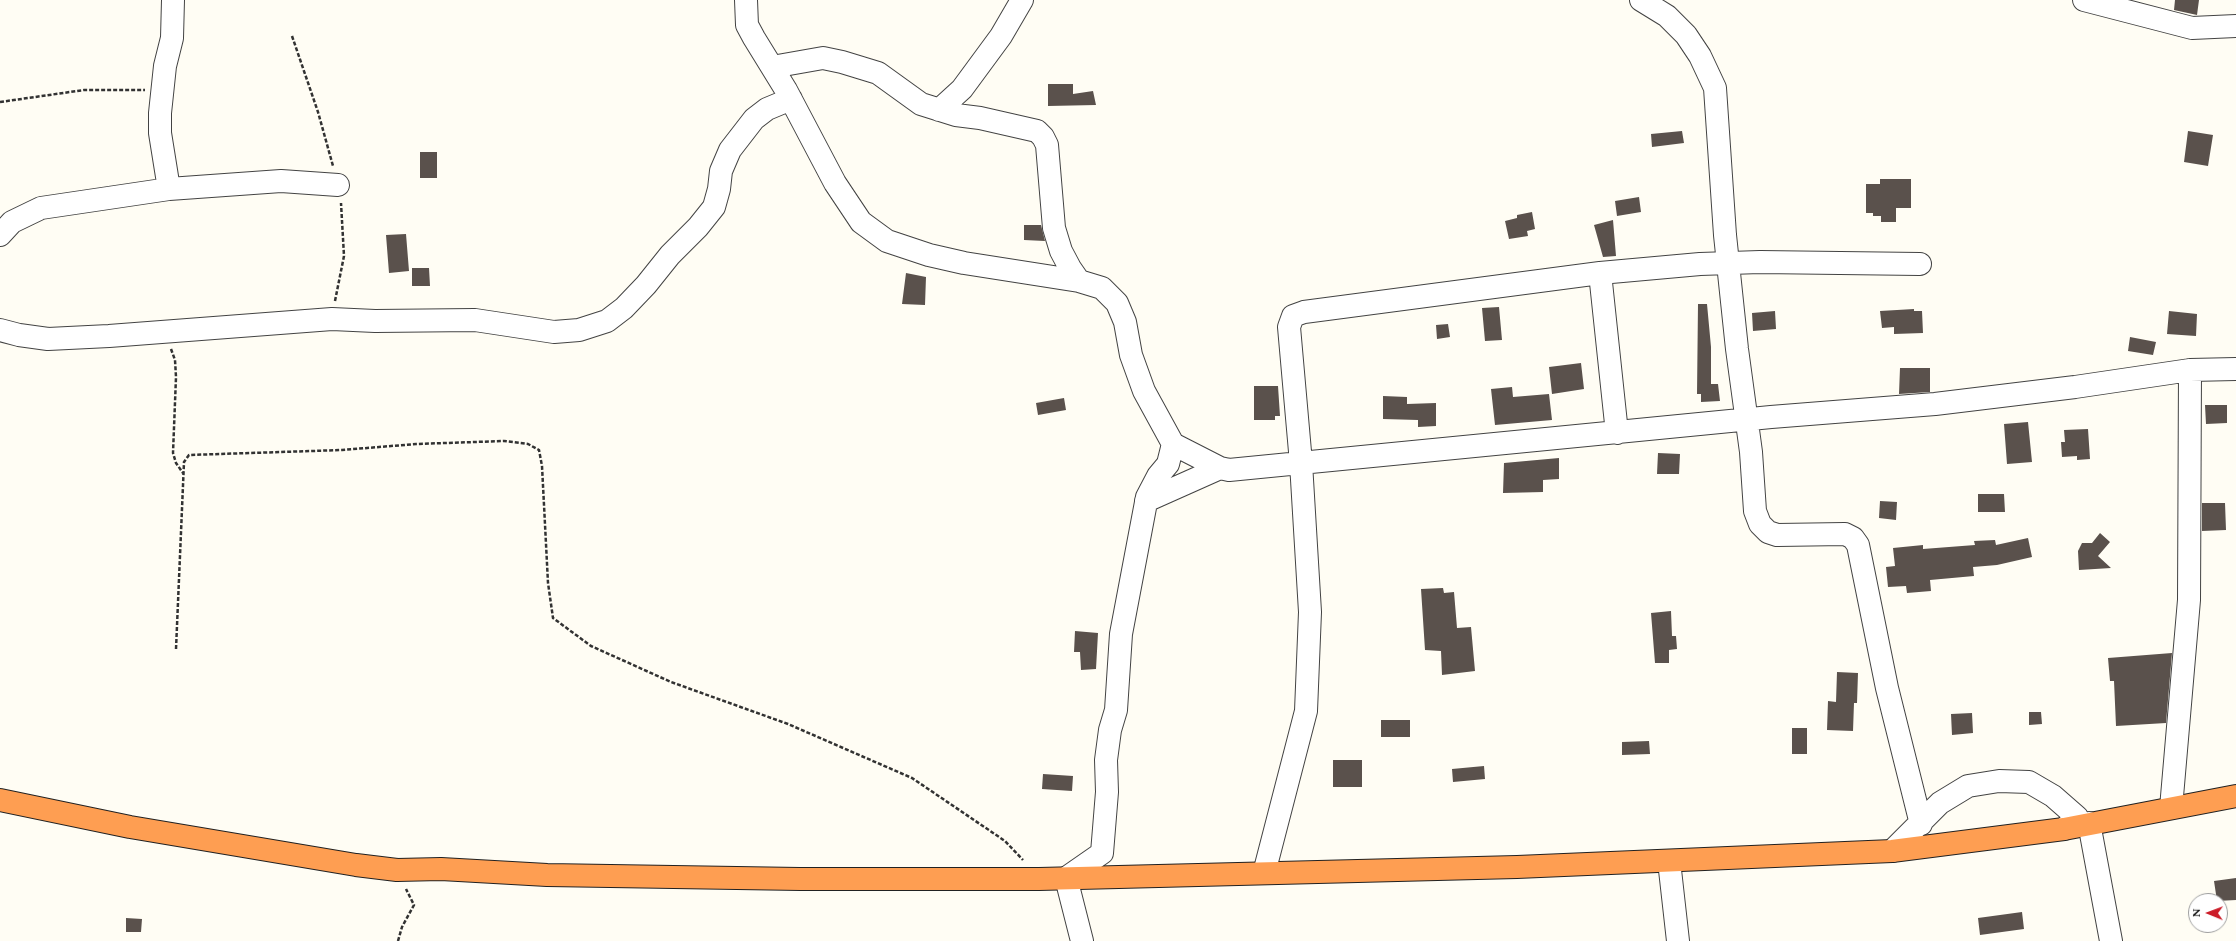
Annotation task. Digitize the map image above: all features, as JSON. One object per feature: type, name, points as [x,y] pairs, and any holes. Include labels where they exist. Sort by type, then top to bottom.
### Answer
[{"type":"highway","points":[[0,800],[130,827],[356,866],[397,870],[441,869],[546,875],[683,878],[1066,878],[1517,867],[1892,850],[2064,829],[2236,796]]},
{"type":"street","points":[[170,188],[160,132],[161,92],[172,38],[173,0]]},
{"type":"street","points":[[746,0],[747,25],[791,99],[835,183],[861,222],[887,241],[964,263],[1079,280],[1102,288],[1118,303],[1125,322],[1131,355],[1144,391],[1173,444],[1220,468],[1229,470],[1747,420],[1935,404],[2075,387],[2190,370],[2236,368]]},
{"type":"street","points":[[939,110],[962,89],[1001,36],[1022,0]]},
{"type":"street","points":[[1641,0],[1668,8],[1700,56],[1715,88],[1720,177],[1738,357],[1747,420],[1755,511],[1760,524],[1768,532],[1776,535],[1845,534],[1853,538],[1858,545],[1887,688],[1921,824]]},
{"type":"street","points":[[2084,0],[2192,28],[2236,26]]},
{"type":"street","points":[[772,66],[823,58],[864,68],[878,73],[921,104],[939,110],[1037,131],[1043,137],[1047,145],[1054,228],[1061,250],[1070,268],[1079,280]]},
{"type":"street","points":[[0,330],[19,335],[48,339],[332,319],[375,321],[475,320],[554,332],[579,330],[607,322],[624,308],[646,285],[670,255],[698,227],[714,207],[720,189],[721,172],[730,150],[754,119],[767,108],[791,99]]},
{"type":"street","points":[[0,235],[12,222],[41,208],[170,188],[281,181],[338,185]]},
{"type":"street","points":[[1264,873],[1306,711],[1310,612],[1301,462],[1289,327],[1293,316],[1304,312],[1600,273],[1700,264],[1768,262],[1920,264]]},
{"type":"street","points":[[1600,273],[1617,433]]},
{"type":"street","points":[[2171,808],[2189,600],[2190,370]]},
{"type":"street","points":[[1082,941],[1066,878],[1102,853],[1107,792],[1106,760],[1110,730],[1116,710],[1121,634],[1146,500],[1150,489],[1168,464],[1173,444]]},
{"type":"street","points":[[1146,500],[1220,468]]},
{"type":"street","points":[[1892,850],[1921,824],[1940,803],[1968,786],[1999,781],[2029,782],[2053,796],[2077,817],[2064,829]]},
{"type":"street","points":[[2089,823],[2111,941]]},
{"type":"street","points":[[1669,861],[1678,941]]},
{"type":"path","points":[[0,102],[84,90],[132,88],[161,92]]},
{"type":"path","points":[[161,331],[175,360],[176,384],[173,453],[176,463],[183,474]]},
{"type":"path","points":[[176,649],[183,474],[185,458],[198,454],[342,450],[416,444],[504,441],[528,444],[539,450],[542,466],[548,583],[553,618],[590,646],[672,682],[788,724],[912,778],[1005,840],[1039,878]]},
{"type":"path","points":[[397,870],[414,905],[402,927],[398,941]]},
{"type":"building","points":[[2175,0],[2199,0],[2197,15],[2174,10]]},
{"type":"building","points":[[1048,84],[1073,84],[1073,94],[1093,91],[1096,105],[1048,106]]},
{"type":"building","points":[[1682,131],[1684,143],[1652,147],[1651,134]]},
{"type":"building","points":[[2188,131],[2213,135],[2208,166],[2184,162]]},
{"type":"building","points":[[420,152],[437,152],[437,178],[420,178]]},
{"type":"building","points":[[1880,179],[1911,179],[1911,208],[1896,208],[1896,222],[1881,222],[1881,216],[1873,216],[1873,213],[1866,213],[1866,184],[1880,184]]},
{"type":"building","points":[[1639,197],[1641,212],[1617,216],[1615,201]]},
{"type":"building","points":[[1532,212],[1535,229],[1527,231],[1528,236],[1509,239],[1505,221],[1517,218],[1517,215]]},
{"type":"building","points":[[1613,220],[1616,256],[1603,257],[1594,225]]},
{"type":"building","points":[[1024,225],[1041,225],[1045,241],[1024,240]]},
{"type":"building","points":[[406,234],[409,271],[389,273],[386,235]]},
{"type":"building","points":[[412,268],[429,268],[430,286],[412,286]]},
{"type":"building","points":[[906,273],[926,277],[925,305],[902,304]]},
{"type":"building","points":[[1698,304],[1707,304],[1711,347],[1711,384],[1718,384],[1720,401],[1701,402],[1701,394],[1697,394]]},
{"type":"building","points":[[1499,307],[1502,340],[1485,341],[1482,308]]},
{"type":"building","points":[[1914,309],[1914,311],[1922,311],[1923,333],[1894,334],[1894,327],[1882,328],[1880,311]]},
{"type":"building","points":[[1775,311],[1776,329],[1753,331],[1752,313]]},
{"type":"building","points":[[2169,311],[2197,314],[2196,336],[2167,334]]},
{"type":"building","points":[[1448,324],[1450,337],[1437,339],[1436,325]]},
{"type":"building","points":[[2130,337],[2156,342],[2153,355],[2128,351]]},
{"type":"building","points":[[1581,363],[1584,389],[1552,394],[1549,367]]},
{"type":"building","points":[[1900,368],[1930,368],[1930,392],[1899,394]]},
{"type":"building","points":[[1254,386],[1278,386],[1280,416],[1275,416],[1275,420],[1254,420]]},
{"type":"building","points":[[1512,387],[1513,397],[1549,394],[1552,420],[1495,425],[1491,389]]},
{"type":"building","points":[[1383,396],[1407,397],[1407,404],[1436,403],[1436,426],[1418,427],[1418,420],[1383,419]]},
{"type":"building","points":[[1064,398],[1066,410],[1038,415],[1036,403]]},
{"type":"building","points":[[2205,405],[2227,405],[2227,423],[2206,424]]},
{"type":"building","points":[[2028,422],[2032,462],[2007,464],[2004,424]]},
{"type":"building","points":[[2088,429],[2090,459],[2077,460],[2077,456],[2062,457],[2061,442],[2065,442],[2064,430]]},
{"type":"building","points":[[1658,453],[1680,454],[1679,474],[1657,474]]},
{"type":"building","points":[[1559,458],[1559,479],[1543,480],[1543,492],[1503,493],[1504,463]]},
{"type":"building","points":[[1978,494],[2004,494],[2005,512],[1978,512]]},
{"type":"building","points":[[1880,501],[1897,502],[1896,520],[1879,518]]},
{"type":"building","points":[[2202,503],[2225,503],[2226,530],[2202,531]]},
{"type":"building","points":[[2100,533],[2110,542],[2098,556],[2111,568],[2079,570],[2078,551],[2082,543],[2092,543]]},
{"type":"building","points":[[2028,538],[2032,557],[1997,565],[1973,567],[1974,576],[1930,580],[1931,591],[1907,593],[1906,586],[1888,587],[1886,567],[1895,566],[1893,548],[1923,545],[1923,549],[1975,545],[1974,541],[1995,540],[1996,545]]},
{"type":"building","points":[[1443,588],[1444,593],[1454,592],[1457,628],[1471,627],[1475,671],[1442,675],[1441,651],[1425,650],[1421,589]]},
{"type":"building","points":[[1671,611],[1672,636],[1676,636],[1677,649],[1669,650],[1669,663],[1655,663],[1651,613]]},
{"type":"building","points":[[1075,631],[1098,633],[1096,669],[1081,670],[1080,652],[1074,652]]},
{"type":"building","points":[[2172,653],[2166,723],[2116,726],[2114,681],[2110,681],[2108,658]]},
{"type":"building","points":[[1837,672],[1858,673],[1857,703],[1854,703],[1853,731],[1827,730],[1828,701],[1836,702]]},
{"type":"building","points":[[2029,712],[2041,712],[2042,724],[2029,725]]},
{"type":"building","points":[[1972,713],[1973,733],[1952,735],[1951,714]]},
{"type":"building","points":[[1381,720],[1410,720],[1410,737],[1381,737]]},
{"type":"building","points":[[1792,728],[1807,728],[1807,754],[1792,754]]},
{"type":"building","points":[[1649,741],[1650,754],[1622,755],[1622,742]]},
{"type":"building","points":[[1333,760],[1362,760],[1362,787],[1333,787]]},
{"type":"building","points":[[1484,766],[1485,779],[1453,782],[1452,769]]},
{"type":"building","points":[[1043,774],[1073,776],[1072,791],[1042,789]]},
{"type":"building","points":[[2236,878],[2236,900],[2228,900],[2228,893],[2216,893],[2214,881]]},
{"type":"building","points":[[2022,912],[2024,929],[1980,935],[1978,918]]},
{"type":"building","points":[[126,918],[142,919],[141,932],[126,932]]}]
